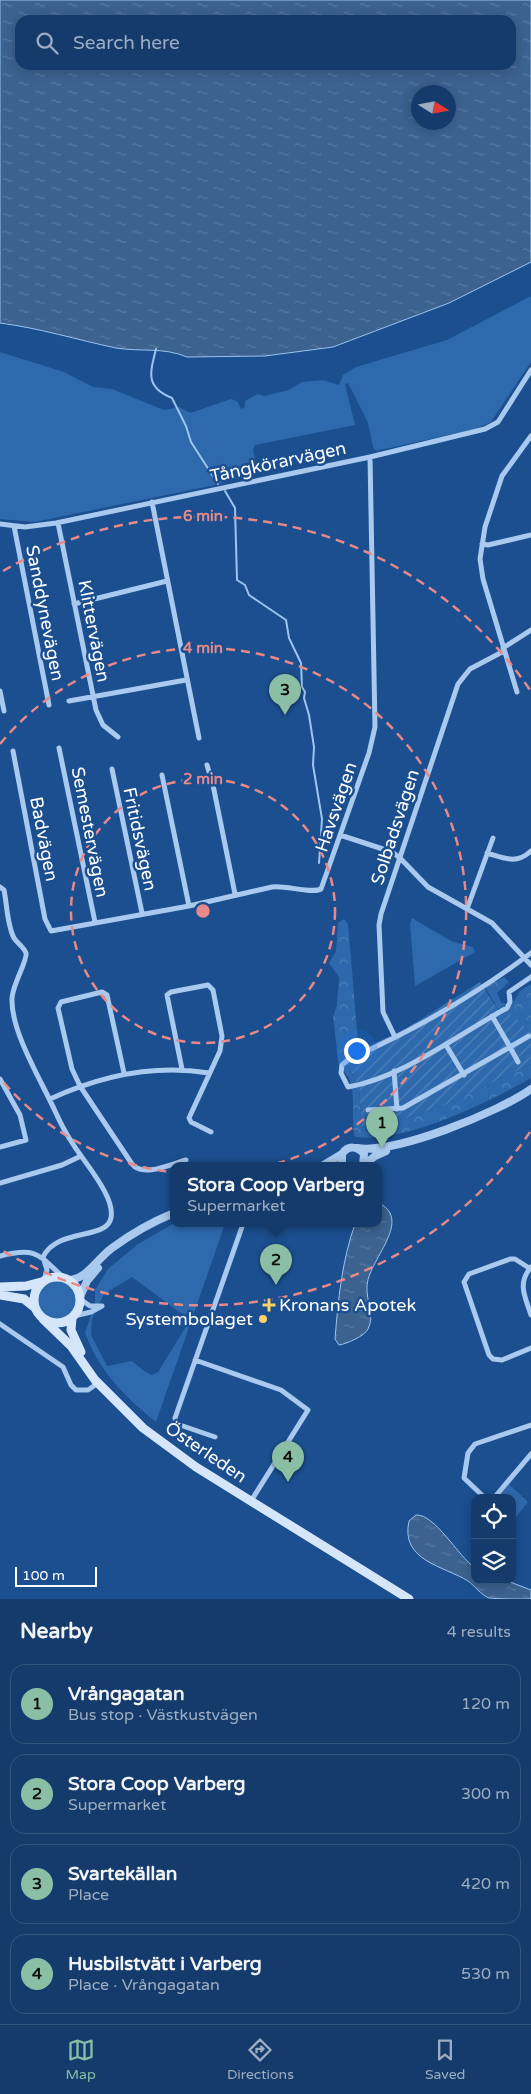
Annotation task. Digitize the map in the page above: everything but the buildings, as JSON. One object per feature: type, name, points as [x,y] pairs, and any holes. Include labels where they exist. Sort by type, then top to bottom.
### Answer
[{"type":"main road","points":[[0,1287],[26,1286],[54,1277],[67,1279],[76,1287],[80,1298],[79,1307],[73,1317],[58,1324],[43,1319],[34,1307],[24,1299],[0,1294]]},
{"type":"main road","points":[[34,1307],[34,1294],[43,1281]]},
{"type":"main road","name":"Österleden","points":[[73,1317],[72,1334],[98,1383]]},
{"type":"main road","name":"Österleden","points":[[43,1319],[71,1346],[98,1383],[143,1428],[196,1467],[409,1599]]},
{"type":"street","name":"Tångkörarvägen","points":[[0,524],[36,526],[58,523],[370,457],[491,428],[501,418],[531,370]]},
{"type":"street","points":[[517,692],[481,572],[482,544],[502,476],[531,436]]},
{"type":"street","name":"Havsvägen","points":[[50,931],[189,906],[235,894],[284,886],[318,891],[323,885],[369,753],[375,727],[370,457]]},
{"type":"street","points":[[152,502],[199,738]]},
{"type":"street","name":"Klittervägen","points":[[58,523],[93,696],[103,725],[118,737]]},
{"type":"street","name":"Sanddynevägen","points":[[14,526],[49,705]]},
{"type":"street","points":[[482,544],[488,545],[531,535]]},
{"type":"street","points":[[74,604],[167,581]]},
{"type":"street","name":"Solbadsvägen","points":[[395,1037],[383,1012],[379,925],[384,901],[458,684],[470,669],[531,630]]},
{"type":"street","points":[[69,701],[186,680]]},
{"type":"street","points":[[0,691],[4,711]]},
{"type":"street","name":"Semestervägen","points":[[59,748],[94,922]]},
{"type":"street","name":"Badvägen","points":[[13,751],[45,919],[50,931]]},
{"type":"street","points":[[207,765],[213,785],[235,894]]},
{"type":"street","name":"Fritidsvägen","points":[[112,770],[142,914]]},
{"type":"street","points":[[162,776],[189,906]]},
{"type":"street","points":[[340,835],[392,852],[428,888],[492,923],[531,965]]},
{"type":"street","points":[[467,909],[492,838]]},
{"type":"street","points":[[487,853],[512,861],[521,859],[531,851]]},
{"type":"street","points":[[0,887],[4,890],[13,936],[26,954],[26,959],[13,987],[12,1013],[18,1031],[50,1099],[80,1156],[90,1168],[108,1202],[111,1212],[110,1220],[99,1230],[57,1241],[48,1248],[43,1257]]},
{"type":"street","points":[[531,953],[444,1011],[349,1059],[342,1065],[341,1073],[348,1087],[362,1085],[446,1045],[507,1008],[510,1002],[509,992],[531,977]]},
{"type":"street","points":[[182,1069],[167,995],[171,992],[208,985],[212,990],[222,1036],[220,1051],[189,1118],[191,1122],[211,1132]]},
{"type":"street","points":[[124,1073],[108,997],[102,992],[61,1002],[58,1008],[72,1068],[80,1086],[136,1168],[145,1170],[170,1164]]},
{"type":"street","points":[[492,1016],[518,1062]]},
{"type":"street","points":[[368,1110],[403,1108],[464,1075],[529,1036]]},
{"type":"street","points":[[446,1045],[464,1075]]},
{"type":"street","points":[[50,1099],[80,1086],[124,1073],[182,1069],[209,1073]]},
{"type":"street","points":[[394,1071],[397,1109]]},
{"type":"street","points":[[0,1079],[20,1115],[26,1140],[0,1147]]},
{"type":"street","points":[[368,1162],[375,1156],[397,1146],[443,1130],[529,1091]]},
{"type":"street","points":[[329,1162],[348,1148],[374,1150],[397,1146]]},
{"type":"street","points":[[357,1148],[364,1156],[363,1162]]},
{"type":"street","points":[[342,1154],[342,1162]]},
{"type":"street","points":[[0,1183],[62,1165],[80,1156]]},
{"type":"street","points":[[178,1162],[186,1160]]},
{"type":"street","points":[[0,1256],[24,1252],[43,1257],[67,1279],[81,1277],[111,1248],[131,1235],[170,1215]]},
{"type":"street","points":[[215,1437],[180,1426],[175,1422],[242,1227]]},
{"type":"street","points":[[73,1317],[91,1312],[102,1306],[90,1306],[80,1298],[92,1274],[131,1235]]},
{"type":"street","points":[[43,1257],[48,1270],[43,1281]]},
{"type":"street","points":[[531,1315],[522,1287],[523,1278],[530,1267],[510,1259],[467,1275],[464,1282],[489,1355],[493,1359],[502,1360],[531,1348]]},
{"type":"street","points":[[0,1324],[63,1367],[71,1385],[76,1390],[88,1390],[98,1383]]},
{"type":"street","points":[[195,1360],[281,1390],[308,1410],[251,1501]]},
{"type":"street","points":[[481,1494],[464,1478],[470,1449],[475,1444],[531,1424]]},
{"type":"street","points":[[497,1494],[531,1454]]},
{"type":"green space","points":[[531,296],[531,362],[491,422],[475,429],[376,451],[373,447],[368,423],[348,383],[345,384],[355,425],[255,445],[253,450],[257,468],[252,474],[215,485],[35,522],[0,519],[0,352],[64,372],[93,387],[112,389],[164,410],[179,407],[190,413],[231,399],[237,401],[241,409],[245,407],[245,401],[258,394],[264,396],[289,390],[302,382],[323,380],[339,385],[343,375],[356,367],[447,340]]},
{"type":"green space","points":[[412,918],[451,941],[473,947],[475,952],[415,986],[410,924]]},
{"type":"green space","points":[[344,919],[348,924],[358,1042],[364,1056],[347,1065],[359,1087],[362,1132],[443,1106],[531,1064],[531,1078],[492,1099],[445,1120],[397,1134],[375,1138],[355,1137],[352,1089],[346,1073],[339,1067],[333,1017],[337,1005],[339,977],[329,963],[336,952],[338,923]]},
{"type":"green space","points":[[504,977],[509,982],[497,993],[501,1002],[511,1006],[520,991],[531,984],[531,1032],[497,1007],[485,987]]},
{"type":"green space","points":[[480,982],[497,1008],[504,1013],[509,1013],[531,1032],[531,1064],[443,1106],[362,1132],[359,1087],[347,1064],[364,1056],[361,1049],[402,1031]]},
{"type":"green space","points":[[170,1226],[224,1227],[156,1422],[124,1393],[105,1371],[85,1333],[95,1303],[95,1290],[108,1269],[138,1244]],"holes":[[[132,1277],[190,1320],[158,1372],[152,1375],[132,1361],[107,1366],[91,1335],[92,1319],[104,1294]]]},
{"type":"green space","points":[[61,1281],[68,1284],[74,1290],[77,1301],[76,1309],[68,1318],[61,1321],[53,1321],[46,1318],[38,1309],[37,1297],[40,1290],[49,1282]]},
{"type":"green space","points":[[509,1484],[528,1502],[516,1517],[516,1494],[500,1494]]},
{"type":"water","points":[[0,0],[531,0],[531,262],[449,303],[333,347],[265,356],[187,357],[170,352],[116,348],[0,323]]},
{"type":"water","points":[[382,1205],[389,1211],[392,1220],[391,1231],[374,1265],[367,1287],[370,1324],[366,1332],[359,1337],[339,1345],[335,1339],[341,1281],[354,1227],[382,1227]]},
{"type":"water","points":[[416,1515],[423,1516],[439,1528],[471,1565],[471,1584],[417,1554],[411,1545],[408,1534],[409,1521]]},
{"type":"water","points":[[471,1584],[515,1584],[531,1590],[531,1599],[489,1598]]},
{"type":"waterway","points":[[156,349],[151,372],[153,384],[163,394],[172,398],[186,426],[191,442],[218,484]]},
{"type":"waterway","points":[[225,491],[235,508],[237,580],[245,585],[249,595],[286,620],[289,638],[301,663],[302,687],[305,692],[304,698],[314,747],[313,765],[322,819],[319,863]]},
{"type":"place","name":"Svartekällan","points":[[285,715]]},
{"type":"place","name":"Vrångagatan","points":[[382,1148]]},
{"type":"place","name":"Stora Coop Varberg","points":[[276,1285]]},
{"type":"place","name":"Kronans Apotek","points":[[269,1305]]},
{"type":"place","name":"Systembolaget","points":[[263,1319]]},
{"type":"place","name":"Husbilstvätt i Varberg","points":[[288,1482]]}]
